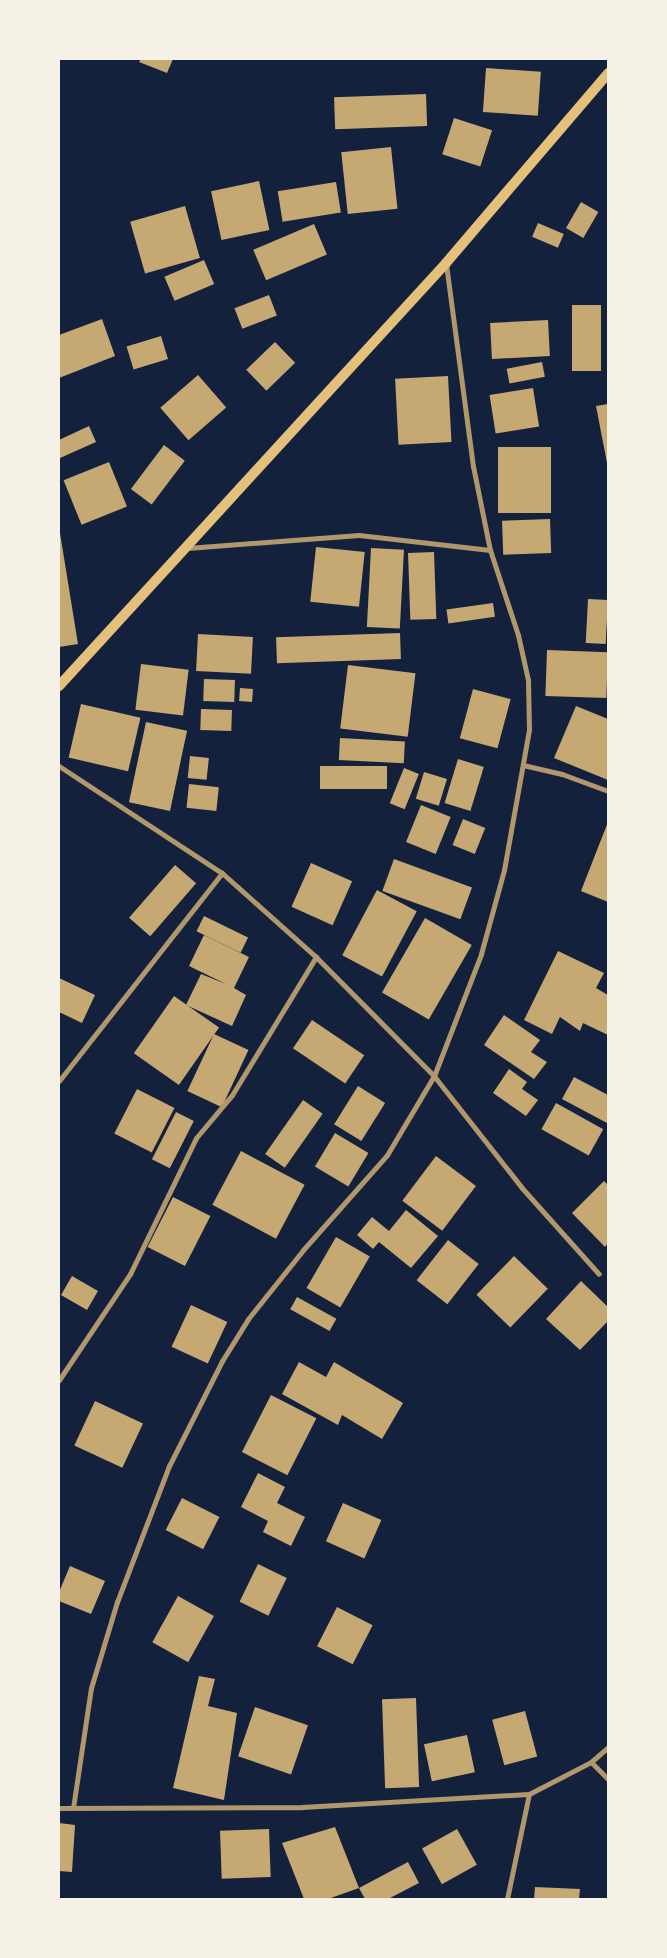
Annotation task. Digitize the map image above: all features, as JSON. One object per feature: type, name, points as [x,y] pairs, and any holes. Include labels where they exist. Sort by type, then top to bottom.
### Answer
[{"type":"main road","points":[[59,686],[182,549],[446,262],[608,74]]},
{"type":"street","points":[[73,1808],[91,1688],[116,1602],[169,1466],[222,1361],[248,1319],[303,1250],[387,1155],[434,1076],[481,954],[504,870],[529,729],[528,680],[518,635],[490,550],[473,466],[446,262]]},
{"type":"street","points":[[182,549],[358,535],[490,550]]},
{"type":"street","points":[[523,765],[608,791]]},
{"type":"street","points":[[59,766],[222,873],[316,957],[434,1076],[522,1188],[599,1274]]},
{"type":"street","points":[[59,1081],[222,873]]},
{"type":"street","points":[[59,1380],[130,1274],[196,1138],[232,1095],[316,957]]},
{"type":"street","points":[[59,1808],[302,1807],[529,1794],[591,1762],[608,1747]]},
{"type":"street","points":[[591,1762],[608,1779]]},
{"type":"street","points":[[508,1899],[529,1794]]},
{"type":"building","points":[[141,59],[173,59],[167,73],[139,62]]},
{"type":"building","points":[[486,68],[541,72],[538,116],[483,112]]},
{"type":"building","points":[[426,94],[427,126],[335,129],[334,97]]},
{"type":"building","points":[[454,118],[492,130],[480,167],[442,154]]},
{"type":"building","points":[[391,147],[397,209],[348,214],[341,152]]},
{"type":"building","points":[[259,181],[269,230],[221,240],[211,191]]},
{"type":"building","points":[[336,182],[341,213],[283,222],[278,191]]},
{"type":"building","points":[[581,202],[598,212],[583,238],[566,228]]},
{"type":"building","points":[[185,206],[200,258],[145,274],[130,222]]},
{"type":"building","points":[[538,223],[564,234],[558,248],[532,237]]},
{"type":"building","points":[[314,224],[327,254],[266,280],[253,250]]},
{"type":"building","points":[[204,260],[214,284],[175,301],[164,277]]},
{"type":"building","points":[[269,295],[277,316],[242,329],[234,308]]},
{"type":"building","points":[[572,305],[601,305],[601,371],[572,371]]},
{"type":"building","points":[[102,319],[115,356],[59,378],[59,335]]},
{"type":"building","points":[[548,320],[550,356],[492,359],[490,323]]},
{"type":"building","points":[[161,336],[168,359],[134,369],[127,347]]},
{"type":"building","points":[[275,342],[295,363],[266,391],[246,370]]},
{"type":"building","points":[[542,362],[545,377],[510,384],[507,369]]},
{"type":"building","points":[[198,375],[226,407],[188,440],[160,408]]},
{"type":"building","points":[[448,376],[451,442],[399,445],[395,379]]},
{"type":"building","points":[[533,388],[539,427],[496,433],[490,395]]},
{"type":"building","points":[[608,404],[608,463],[607,463],[596,406]]},
{"type":"building","points":[[89,426],[96,442],[60,458],[59,440]]},
{"type":"building","points":[[164,445],[185,461],[152,505],[131,489]]},
{"type":"building","points":[[498,447],[551,447],[551,513],[498,513]]},
{"type":"building","points":[[109,462],[127,507],[82,525],[64,480]]},
{"type":"building","points":[[550,519],[551,553],[503,555],[502,521]]},
{"type":"building","points":[[59,527],[78,644],[59,647]]},
{"type":"building","points":[[316,547],[365,552],[359,607],[310,602]]},
{"type":"building","points":[[371,548],[404,550],[400,629],[367,627]]},
{"type":"building","points":[[434,552],[436,619],[410,620],[408,553]]},
{"type":"building","points":[[588,599],[608,600],[606,644],[586,643]]},
{"type":"building","points":[[493,603],[495,617],[448,623],[446,610]]},
{"type":"building","points":[[400,633],[401,659],[277,663],[276,637]]},
{"type":"building","points":[[198,634],[253,637],[251,674],[196,671]]},
{"type":"building","points":[[547,650],[608,652],[606,698],[545,696]]},
{"type":"building","points":[[141,664],[189,670],[183,716],[135,710]]},
{"type":"building","points":[[348,665],[415,673],[408,737],[340,729]]},
{"type":"building","points":[[204,679],[235,680],[234,702],[203,701]]},
{"type":"building","points":[[240,688],[253,689],[252,702],[239,701]]},
{"type":"building","points":[[473,689],[511,699],[497,748],[460,738]]},
{"type":"building","points":[[81,704],[140,718],[128,771],[69,758]]},
{"type":"building","points":[[576,706],[608,719],[608,780],[554,758]]},
{"type":"building","points":[[201,709],[232,710],[231,731],[200,730]]},
{"type":"building","points":[[146,722],[187,731],[170,811],[129,802]]},
{"type":"building","points":[[340,738],[405,741],[404,763],[339,760]]},
{"type":"building","points":[[190,756],[209,758],[207,780],[188,778]]},
{"type":"building","points":[[458,759],[484,767],[470,811],[445,803]]},
{"type":"building","points":[[320,766],[387,766],[387,789],[320,789]]},
{"type":"building","points":[[404,768],[419,774],[405,809],[390,803]]},
{"type":"building","points":[[424,772],[447,779],[439,806],[416,799]]},
{"type":"building","points":[[189,784],[219,787],[216,811],[186,808]]},
{"type":"building","points":[[421,805],[451,817],[436,854],[406,842]]},
{"type":"building","points":[[463,819],[485,828],[475,854],[453,845]]},
{"type":"building","points":[[608,822],[608,902],[581,891]]},
{"type":"building","points":[[394,859],[472,887],[460,919],[382,891]]},
{"type":"building","points":[[311,863],[352,881],[333,925],[291,907]]},
{"type":"building","points":[[175,865],[196,883],[150,936],[129,918]]},
{"type":"building","points":[[377,890],[417,911],[382,976],[342,955]]},
{"type":"building","points":[[204,916],[248,937],[241,953],[197,931]]},
{"type":"building","points":[[425,918],[472,945],[429,1019],[382,992]]},
{"type":"building","points":[[204,935],[249,957],[234,988],[246,995],[232,1026],[186,1005],[201,974],[226,984],[189,966]]},
{"type":"building","points":[[558,951],[604,973],[596,988],[608,995],[608,1035],[583,1023],[580,1031],[560,1017],[552,1034],[524,1020]]},
{"type":"building","points":[[59,978],[95,995],[82,1023],[59,1012]]},
{"type":"building","points":[[174,996],[219,1028],[179,1085],[134,1053]]},
{"type":"building","points":[[504,1015],[540,1040],[531,1052],[547,1062],[534,1079],[484,1045]]},
{"type":"building","points":[[312,1020],[364,1055],[345,1083],[293,1048]]},
{"type":"building","points":[[214,1034],[248,1050],[222,1107],[187,1091]]},
{"type":"building","points":[[509,1069],[527,1082],[522,1089],[538,1100],[526,1116],[493,1093]]},
{"type":"building","points":[[574,1077],[608,1095],[607,1123],[562,1099]]},
{"type":"building","points":[[358,1086],[385,1103],[361,1141],[334,1124]]},
{"type":"building","points":[[137,1089],[174,1108],[152,1153],[114,1134]]},
{"type":"building","points":[[303,1100],[323,1114],[285,1168],[265,1154]]},
{"type":"building","points":[[556,1103],[603,1129],[589,1155],[541,1129]]},
{"type":"building","points":[[176,1112],[194,1121],[170,1168],[152,1159]]},
{"type":"building","points":[[335,1133],[368,1153],[348,1187],[315,1166]]},
{"type":"building","points":[[241,1151],[305,1185],[276,1239],[212,1205]]},
{"type":"building","points":[[436,1156],[476,1186],[442,1231],[402,1201]]},
{"type":"building","points":[[604,1181],[608,1185],[608,1243],[605,1247],[572,1213]]},
{"type":"building","points":[[173,1197],[210,1216],[185,1266],[148,1247]]},
{"type":"building","points":[[406,1210],[438,1236],[411,1268],[379,1242],[373,1249],[357,1235],[372,1217],[389,1231]]},
{"type":"building","points":[[336,1237],[370,1256],[340,1308],[306,1288]]},
{"type":"building","points":[[448,1240],[479,1264],[447,1304],[417,1280]]},
{"type":"building","points":[[514,1256],[548,1289],[510,1327],[476,1295]]},
{"type":"building","points":[[72,1276],[98,1291],[87,1310],[61,1295]]},
{"type":"building","points":[[581,1281],[608,1307],[608,1321],[580,1350],[546,1319]]},
{"type":"building","points":[[297,1297],[336,1319],[330,1331],[290,1309]]},
{"type":"building","points":[[191,1305],[227,1322],[208,1364],[172,1347]]},
{"type":"building","points":[[299,1362],[326,1377],[334,1362],[403,1403],[382,1439],[342,1415],[338,1425],[282,1394]]},
{"type":"building","points":[[271,1395],[316,1418],[287,1475],[242,1452]]},
{"type":"building","points":[[95,1401],[143,1423],[122,1468],[74,1445]]},
{"type":"building","points":[[258,1473],[285,1487],[277,1503],[305,1517],[291,1546],[263,1532],[268,1521],[241,1507]]},
{"type":"building","points":[[182,1498],[219,1517],[203,1549],[166,1530]]},
{"type":"building","points":[[343,1503],[381,1520],[364,1558],[326,1541]]},
{"type":"building","points":[[258,1564],[287,1578],[268,1616],[240,1602]]},
{"type":"building","points":[[70,1566],[105,1581],[91,1614],[59,1601],[59,1592]]},
{"type":"building","points":[[178,1596],[214,1616],[188,1662],[152,1642]]},
{"type":"building","points":[[337,1607],[373,1625],[353,1664],[317,1646]]},
{"type":"building","points":[[199,1676],[215,1679],[208,1706],[237,1713],[224,1800],[173,1788]]},
{"type":"building","points":[[416,1698],[419,1787],[385,1788],[382,1699]]},
{"type":"building","points":[[255,1707],[308,1725],[291,1774],[238,1756]]},
{"type":"building","points":[[525,1711],[537,1756],[504,1765],[492,1720]]},
{"type":"building","points":[[467,1735],[475,1772],[432,1781],[424,1744]]},
{"type":"building","points":[[59,1823],[75,1825],[72,1872],[59,1871]]},
{"type":"building","points":[[335,1827],[359,1888],[328,1899],[304,1899],[282,1843]]},
{"type":"building","points":[[269,1829],[271,1877],[222,1879],[220,1831]]},
{"type":"building","points":[[457,1829],[477,1865],[442,1884],[422,1848]]},
{"type":"building","points":[[408,1862],[419,1883],[388,1899],[365,1899],[359,1888]]},
{"type":"building","points":[[535,1887],[580,1889],[579,1899],[534,1899]]}]
